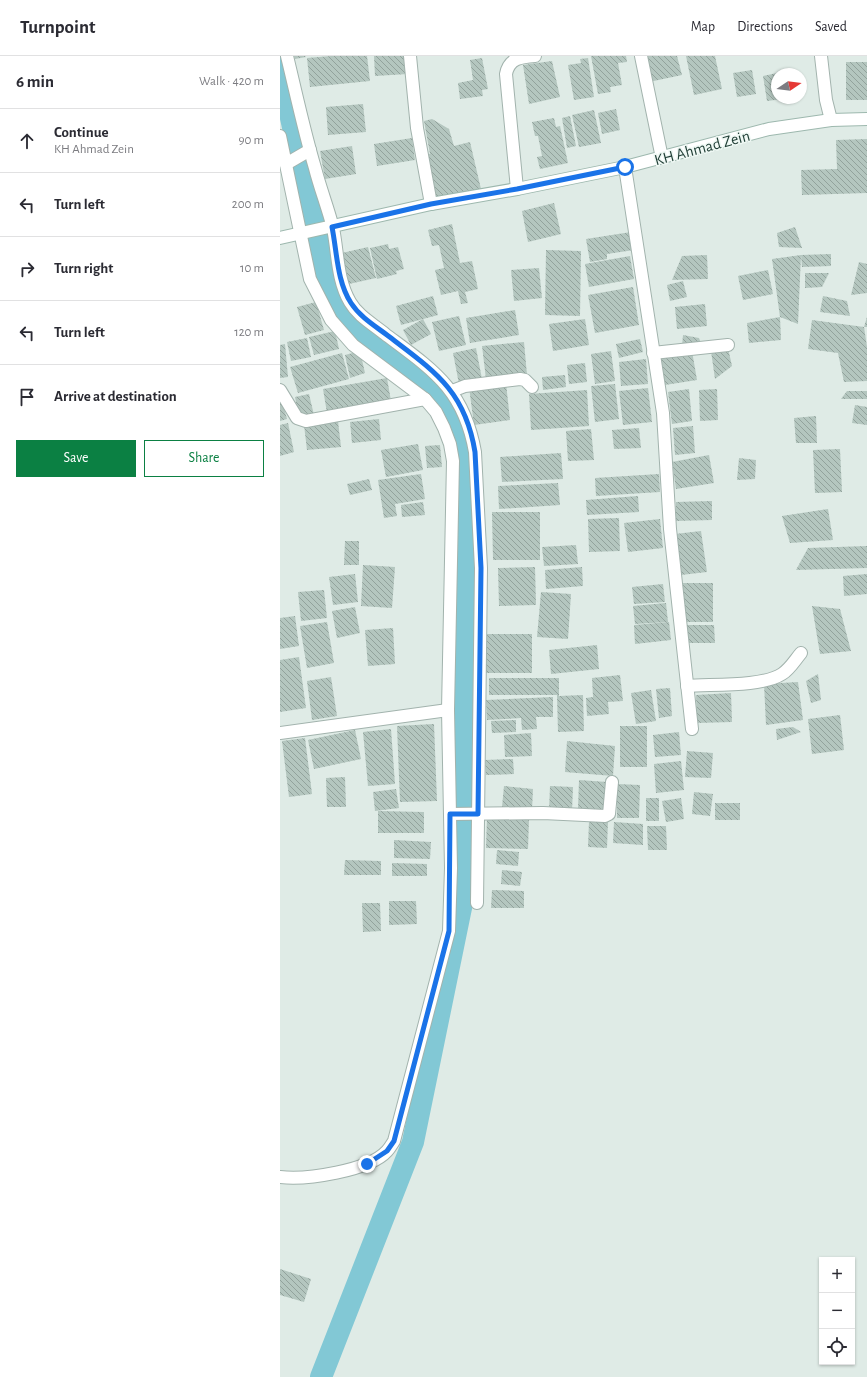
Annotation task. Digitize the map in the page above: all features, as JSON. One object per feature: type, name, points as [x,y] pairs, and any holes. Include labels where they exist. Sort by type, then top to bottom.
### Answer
[{"type":"street","points":[[287,56],[307,152],[330,228],[342,285],[356,311],[414,355],[439,377],[452,391],[464,412],[472,435],[475,452],[481,568],[476,814],[477,903]]},
{"type":"street","points":[[410,56],[417,128],[431,204]]},
{"type":"street","points":[[517,189],[506,74],[507,67],[517,58],[535,56]]},
{"type":"street","points":[[641,56],[662,158]]},
{"type":"street","points":[[821,56],[826,100],[831,120]]},
{"type":"street","name":"KH Ahmad Zein","points":[[280,238],[330,228],[431,204],[517,189],[625,167],[769,130],[831,120],[867,119]]},
{"type":"street","points":[[280,136],[289,162],[306,233],[310,279],[331,320],[353,345],[425,399],[436,412],[444,428],[453,461],[448,710],[452,814],[449,931],[394,1141],[387,1151],[367,1164],[308,1178],[280,1177]]},
{"type":"street","points":[[289,162],[307,152]]},
{"type":"street","points":[[625,167],[663,413],[670,529],[692,729]]},
{"type":"street","points":[[653,354],[728,345]]},
{"type":"street","points":[[452,391],[465,386],[520,379],[525,380],[532,387]]},
{"type":"street","points":[[280,390],[297,418],[306,421],[425,399]]},
{"type":"street","points":[[687,686],[754,682],[770,679],[786,671],[801,653]]},
{"type":"street","points":[[280,732],[448,710]]},
{"type":"street","points":[[452,814],[550,814],[605,816],[609,814],[612,782]]},
{"type":"building","points":[[294,56],[305,56],[306,57],[295,59]]},
{"type":"building","points":[[367,56],[370,81],[310,87],[307,58]]},
{"type":"building","points":[[374,56],[407,56],[408,74],[375,76]]},
{"type":"building","points":[[591,56],[626,56],[627,62],[618,63],[622,85],[610,87],[611,92],[598,94]]},
{"type":"building","points":[[644,56],[677,56],[682,75],[649,82]]},
{"type":"building","points":[[686,56],[715,56],[722,89],[694,95]]},
{"type":"building","points":[[482,58],[488,89],[482,90],[483,96],[460,99],[458,83],[473,80],[470,60]]},
{"type":"building","points":[[588,58],[594,97],[574,100],[568,65],[581,63],[580,59]]},
{"type":"building","points":[[552,61],[560,97],[529,104],[523,65]]},
{"type":"building","points":[[846,62],[867,62],[867,100],[846,100]]},
{"type":"building","points":[[752,70],[756,94],[737,97],[733,73]]},
{"type":"building","points":[[771,74],[771,100],[767,101],[763,76]]},
{"type":"building","points":[[363,104],[366,132],[328,135],[326,107]]},
{"type":"building","points":[[616,109],[620,130],[602,134],[598,113]]},
{"type":"building","points":[[594,110],[601,143],[579,147],[572,115]]},
{"type":"building","points":[[570,116],[576,146],[567,148],[562,118]]},
{"type":"building","points":[[554,118],[556,127],[560,126],[568,163],[540,169],[537,157],[542,156],[538,136],[535,136],[532,122]]},
{"type":"building","points":[[432,119],[449,129],[454,146],[470,142],[481,189],[435,198],[426,154],[430,154],[424,121]]},
{"type":"building","points":[[412,138],[415,160],[377,166],[374,144]]},
{"type":"building","points":[[867,139],[867,193],[802,195],[801,170],[837,169],[836,140]]},
{"type":"building","points":[[352,146],[356,174],[325,179],[320,151]]},
{"type":"building","points":[[554,203],[561,234],[528,242],[522,211]]},
{"type":"building","points":[[452,224],[460,263],[472,261],[478,289],[465,292],[468,303],[461,304],[458,291],[441,295],[435,270],[444,268],[439,245],[432,246],[428,230]]},
{"type":"building","points":[[795,227],[802,248],[779,247],[777,233]]},
{"type":"building","points":[[631,232],[634,250],[607,254],[607,259],[590,262],[586,239]]},
{"type":"building","points":[[388,244],[389,249],[398,247],[404,269],[396,271],[397,274],[377,279],[370,248]]},
{"type":"building","points":[[368,247],[376,278],[349,284],[342,253]]},
{"type":"building","points":[[546,250],[581,251],[580,316],[545,315]]},
{"type":"building","points":[[831,254],[831,266],[802,267],[801,255]]},
{"type":"building","points":[[707,255],[708,279],[672,280],[682,256]]},
{"type":"building","points":[[801,255],[798,324],[780,317],[772,259]]},
{"type":"building","points":[[630,256],[634,279],[589,287],[585,264]]},
{"type":"building","points":[[859,262],[867,264],[867,293],[851,295]]},
{"type":"building","points":[[539,268],[542,298],[514,301],[511,270]]},
{"type":"building","points":[[768,270],[773,294],[743,300],[738,276]]},
{"type":"building","points":[[805,273],[829,273],[822,287],[805,288]]},
{"type":"building","points":[[683,281],[687,297],[670,301],[667,285]]},
{"type":"building","points":[[633,287],[639,325],[595,333],[588,295]]},
{"type":"building","points":[[433,296],[438,315],[401,325],[396,306]]},
{"type":"building","points":[[823,296],[847,301],[850,316],[820,312]]},
{"type":"building","points":[[316,302],[324,330],[305,335],[297,307]]},
{"type":"building","points":[[705,304],[707,326],[677,329],[675,307]]},
{"type":"building","points":[[515,310],[519,335],[470,343],[466,318]]},
{"type":"building","points":[[459,316],[466,345],[439,351],[432,322]]},
{"type":"building","points":[[780,317],[781,340],[749,343],[747,323]]},
{"type":"building","points":[[867,317],[867,327],[864,327]]},
{"type":"building","points":[[423,319],[431,334],[411,345],[403,330]]},
{"type":"building","points":[[585,319],[589,345],[553,351],[549,324]]},
{"type":"building","points":[[812,320],[864,327],[867,347],[867,381],[844,382],[838,353],[808,349]]},
{"type":"building","points":[[335,331],[339,349],[314,355],[309,337]]},
{"type":"building","points":[[683,335],[699,338],[702,346],[682,346]]},
{"type":"building","points":[[307,338],[311,357],[291,361],[287,342]]},
{"type":"building","points":[[640,339],[643,352],[619,358],[616,344]]},
{"type":"building","points":[[524,342],[527,375],[486,379],[482,346]]},
{"type":"building","points":[[285,344],[288,377],[280,378],[280,345]]},
{"type":"building","points":[[476,348],[482,379],[459,384],[453,353]]},
{"type":"building","points":[[728,348],[732,366],[715,379],[711,351]]},
{"type":"building","points":[[360,351],[365,373],[350,378],[345,355]]},
{"type":"building","points":[[611,351],[615,381],[595,384],[591,354]]},
{"type":"building","points":[[692,351],[697,380],[665,385],[660,357]]},
{"type":"building","points":[[342,353],[349,379],[298,393],[290,367]]},
{"type":"building","points":[[646,359],[648,384],[621,386],[619,362]]},
{"type":"building","points":[[585,363],[587,382],[569,384],[567,365]]},
{"type":"building","points":[[565,375],[566,387],[543,390],[542,377]]},
{"type":"building","points":[[387,378],[391,401],[327,413],[323,389]]},
{"type":"building","points":[[506,383],[510,420],[474,425],[469,387]]},
{"type":"building","points":[[615,384],[619,419],[595,422],[591,386]]},
{"type":"building","points":[[648,388],[652,422],[623,425],[619,391]]},
{"type":"building","points":[[689,389],[692,421],[672,424],[668,392]]},
{"type":"building","points":[[717,389],[718,420],[700,421],[699,390]]},
{"type":"building","points":[[587,390],[589,426],[531,430],[529,394]]},
{"type":"building","points":[[847,391],[867,391],[867,399],[841,399]]},
{"type":"building","points":[[280,394],[287,419],[280,421]]},
{"type":"building","points":[[309,394],[314,415],[299,418],[295,397]]},
{"type":"building","points":[[855,405],[867,407],[867,425],[852,423]]},
{"type":"building","points":[[816,416],[817,443],[796,443],[794,418]]},
{"type":"building","points":[[379,419],[381,440],[352,443],[350,422]]},
{"type":"building","points":[[338,421],[341,447],[307,450],[304,425]]},
{"type":"building","points":[[288,423],[294,452],[280,456],[280,425]]},
{"type":"building","points":[[693,426],[695,453],[675,455],[673,428]]},
{"type":"building","points":[[639,428],[641,448],[614,449],[612,430]]},
{"type":"building","points":[[591,429],[594,460],[568,461],[566,431]]},
{"type":"building","points":[[418,444],[423,470],[386,477],[381,450]]},
{"type":"building","points":[[440,445],[442,467],[427,468],[425,446]]},
{"type":"building","points":[[840,449],[842,492],[815,493],[813,450]]},
{"type":"building","points":[[561,453],[563,479],[502,482],[500,457]]},
{"type":"building","points":[[709,455],[714,483],[676,489],[672,462]]},
{"type":"building","points":[[739,458],[756,460],[755,479],[737,480]]},
{"type":"building","points":[[421,474],[425,499],[395,504],[397,516],[384,518],[378,480]]},
{"type":"building","points":[[659,474],[660,492],[596,496],[595,478]]},
{"type":"building","points":[[369,479],[372,490],[350,495],[347,484]]},
{"type":"building","points":[[558,483],[560,505],[499,509],[498,486]]},
{"type":"building","points":[[638,496],[639,512],[587,515],[586,500]]},
{"type":"building","points":[[712,501],[712,520],[676,521],[676,502]]},
{"type":"building","points":[[423,502],[425,515],[402,517],[401,505]]},
{"type":"building","points":[[828,509],[833,540],[790,543],[782,516]]},
{"type":"building","points":[[492,512],[540,512],[540,560],[493,560]]},
{"type":"building","points":[[619,518],[620,551],[589,552],[588,519]]},
{"type":"building","points":[[660,519],[663,548],[628,552],[624,523]]},
{"type":"building","points":[[701,531],[707,572],[681,575],[675,534]]},
{"type":"building","points":[[345,541],[359,541],[359,565],[344,565]]},
{"type":"building","points":[[576,545],[578,564],[544,566],[542,547]]},
{"type":"building","points":[[867,546],[867,568],[796,570],[808,548]]},
{"type":"building","points":[[363,565],[395,567],[392,608],[361,606]]},
{"type":"building","points":[[535,567],[536,605],[499,606],[498,568]]},
{"type":"building","points":[[582,567],[583,586],[546,589],[545,570]]},
{"type":"building","points":[[355,574],[358,602],[333,605],[329,577]]},
{"type":"building","points":[[867,574],[867,594],[844,596],[843,576]]},
{"type":"building","points":[[682,583],[713,583],[713,622],[683,622]]},
{"type":"building","points":[[663,584],[665,602],[634,604],[632,587]]},
{"type":"building","points":[[324,590],[327,618],[301,621],[298,592]]},
{"type":"building","points":[[541,592],[571,594],[568,639],[537,637]]},
{"type":"building","points":[[666,603],[668,622],[635,624],[633,606]]},
{"type":"building","points":[[812,606],[840,609],[851,651],[820,654]]},
{"type":"building","points":[[355,607],[360,633],[337,638],[332,611]]},
{"type":"building","points":[[295,616],[299,646],[280,649],[280,618]]},
{"type":"building","points":[[327,622],[334,663],[307,668],[300,626]]},
{"type":"building","points":[[669,622],[671,640],[635,644],[634,625]]},
{"type":"building","points":[[684,625],[714,625],[715,643],[684,643]]},
{"type":"building","points":[[393,628],[395,664],[368,666],[365,630]]},
{"type":"building","points":[[486,634],[532,634],[532,673],[486,673]]},
{"type":"building","points":[[597,645],[599,669],[551,674],[549,650]]},
{"type":"building","points":[[299,657],[306,708],[280,712],[280,660]]},
{"type":"building","points":[[818,674],[821,700],[811,703],[806,681]]},
{"type":"building","points":[[620,675],[623,701],[608,702],[609,714],[587,716],[586,698],[593,697],[592,678]]},
{"type":"building","points":[[331,677],[337,716],[312,720],[307,681]]},
{"type":"building","points":[[489,678],[559,678],[559,696],[583,695],[584,731],[558,732],[557,695],[489,695]]},
{"type":"building","points":[[798,682],[803,720],[766,725],[764,684]]},
{"type":"building","points":[[670,688],[672,716],[659,718],[656,689]]},
{"type":"building","points":[[651,690],[656,721],[636,724],[631,693]]},
{"type":"building","points":[[731,693],[732,722],[697,723],[696,695]]},
{"type":"building","points":[[553,697],[553,717],[536,717],[537,729],[522,730],[521,718],[487,720],[486,700]]},
{"type":"building","points":[[840,715],[844,750],[812,754],[808,719]]},
{"type":"building","points":[[516,720],[516,732],[492,733],[491,721]]},
{"type":"building","points":[[434,724],[437,801],[400,802],[397,726]]},
{"type":"building","points":[[620,726],[647,726],[647,767],[620,767]]},
{"type":"building","points":[[793,727],[801,732],[777,740],[776,729]]},
{"type":"building","points":[[391,729],[395,784],[368,786],[363,732]]},
{"type":"building","points":[[355,730],[361,759],[314,769],[308,740]]},
{"type":"building","points":[[679,732],[681,755],[655,757],[653,735]]},
{"type":"building","points":[[531,733],[532,756],[505,757],[504,735]]},
{"type":"building","points":[[305,738],[312,794],[289,797],[282,741]]},
{"type":"building","points":[[567,741],[615,746],[613,776],[565,772]]},
{"type":"building","points":[[687,751],[713,753],[711,778],[685,777]]},
{"type":"building","points":[[513,759],[514,774],[486,775],[485,760]]},
{"type":"building","points":[[681,761],[684,790],[656,793],[654,764]]},
{"type":"building","points":[[345,777],[346,807],[327,807],[326,778]]},
{"type":"building","points":[[579,780],[607,782],[605,810],[578,809]]},
{"type":"building","points":[[617,784],[640,785],[639,818],[617,818]]},
{"type":"building","points":[[504,786],[533,789],[532,810],[502,807]]},
{"type":"building","points":[[550,786],[573,787],[572,811],[549,811]]},
{"type":"building","points":[[396,789],[399,808],[375,811],[373,792]]},
{"type":"building","points":[[694,792],[713,794],[710,816],[692,814]]},
{"type":"building","points":[[646,798],[659,798],[659,821],[646,821]]},
{"type":"building","points":[[681,798],[684,819],[666,822],[662,801]]},
{"type":"building","points":[[715,803],[740,803],[740,820],[715,820]]},
{"type":"building","points":[[378,811],[424,812],[424,833],[378,833]]},
{"type":"building","points":[[487,817],[529,819],[528,849],[486,848]]},
{"type":"building","points":[[589,821],[608,821],[607,848],[588,847]]},
{"type":"building","points":[[614,822],[643,824],[643,845],[613,843]]},
{"type":"building","points":[[647,826],[666,826],[667,850],[648,850]]},
{"type":"building","points":[[394,840],[431,842],[430,859],[394,858]]},
{"type":"building","points":[[497,850],[519,852],[518,866],[496,864]]},
{"type":"building","points":[[345,860],[381,861],[381,875],[344,875]]},
{"type":"building","points":[[392,863],[427,864],[427,876],[392,876]]},
{"type":"building","points":[[502,870],[522,872],[520,886],[501,884]]},
{"type":"building","points":[[492,890],[524,891],[524,908],[491,908]]},
{"type":"building","points":[[389,901],[416,901],[417,924],[389,925]]},
{"type":"building","points":[[362,903],[380,903],[381,931],[363,932]]},
{"type":"building","points":[[280,1269],[311,1279],[304,1302],[280,1295]]},
{"type":"waterway","points":[[280,68],[324,268],[346,315],[388,355],[428,382],[449,405],[464,443],[462,903],[413,1142],[321,1377]]},
{"type":"route","points":[[367,1164],[379,1158],[387,1151],[394,1141],[449,931],[451,868],[450,814],[478,814],[481,568],[475,452],[472,435],[464,412],[456,396],[448,385],[414,355],[356,311],[342,285],[332,227],[431,204],[517,189],[625,167]]}]
